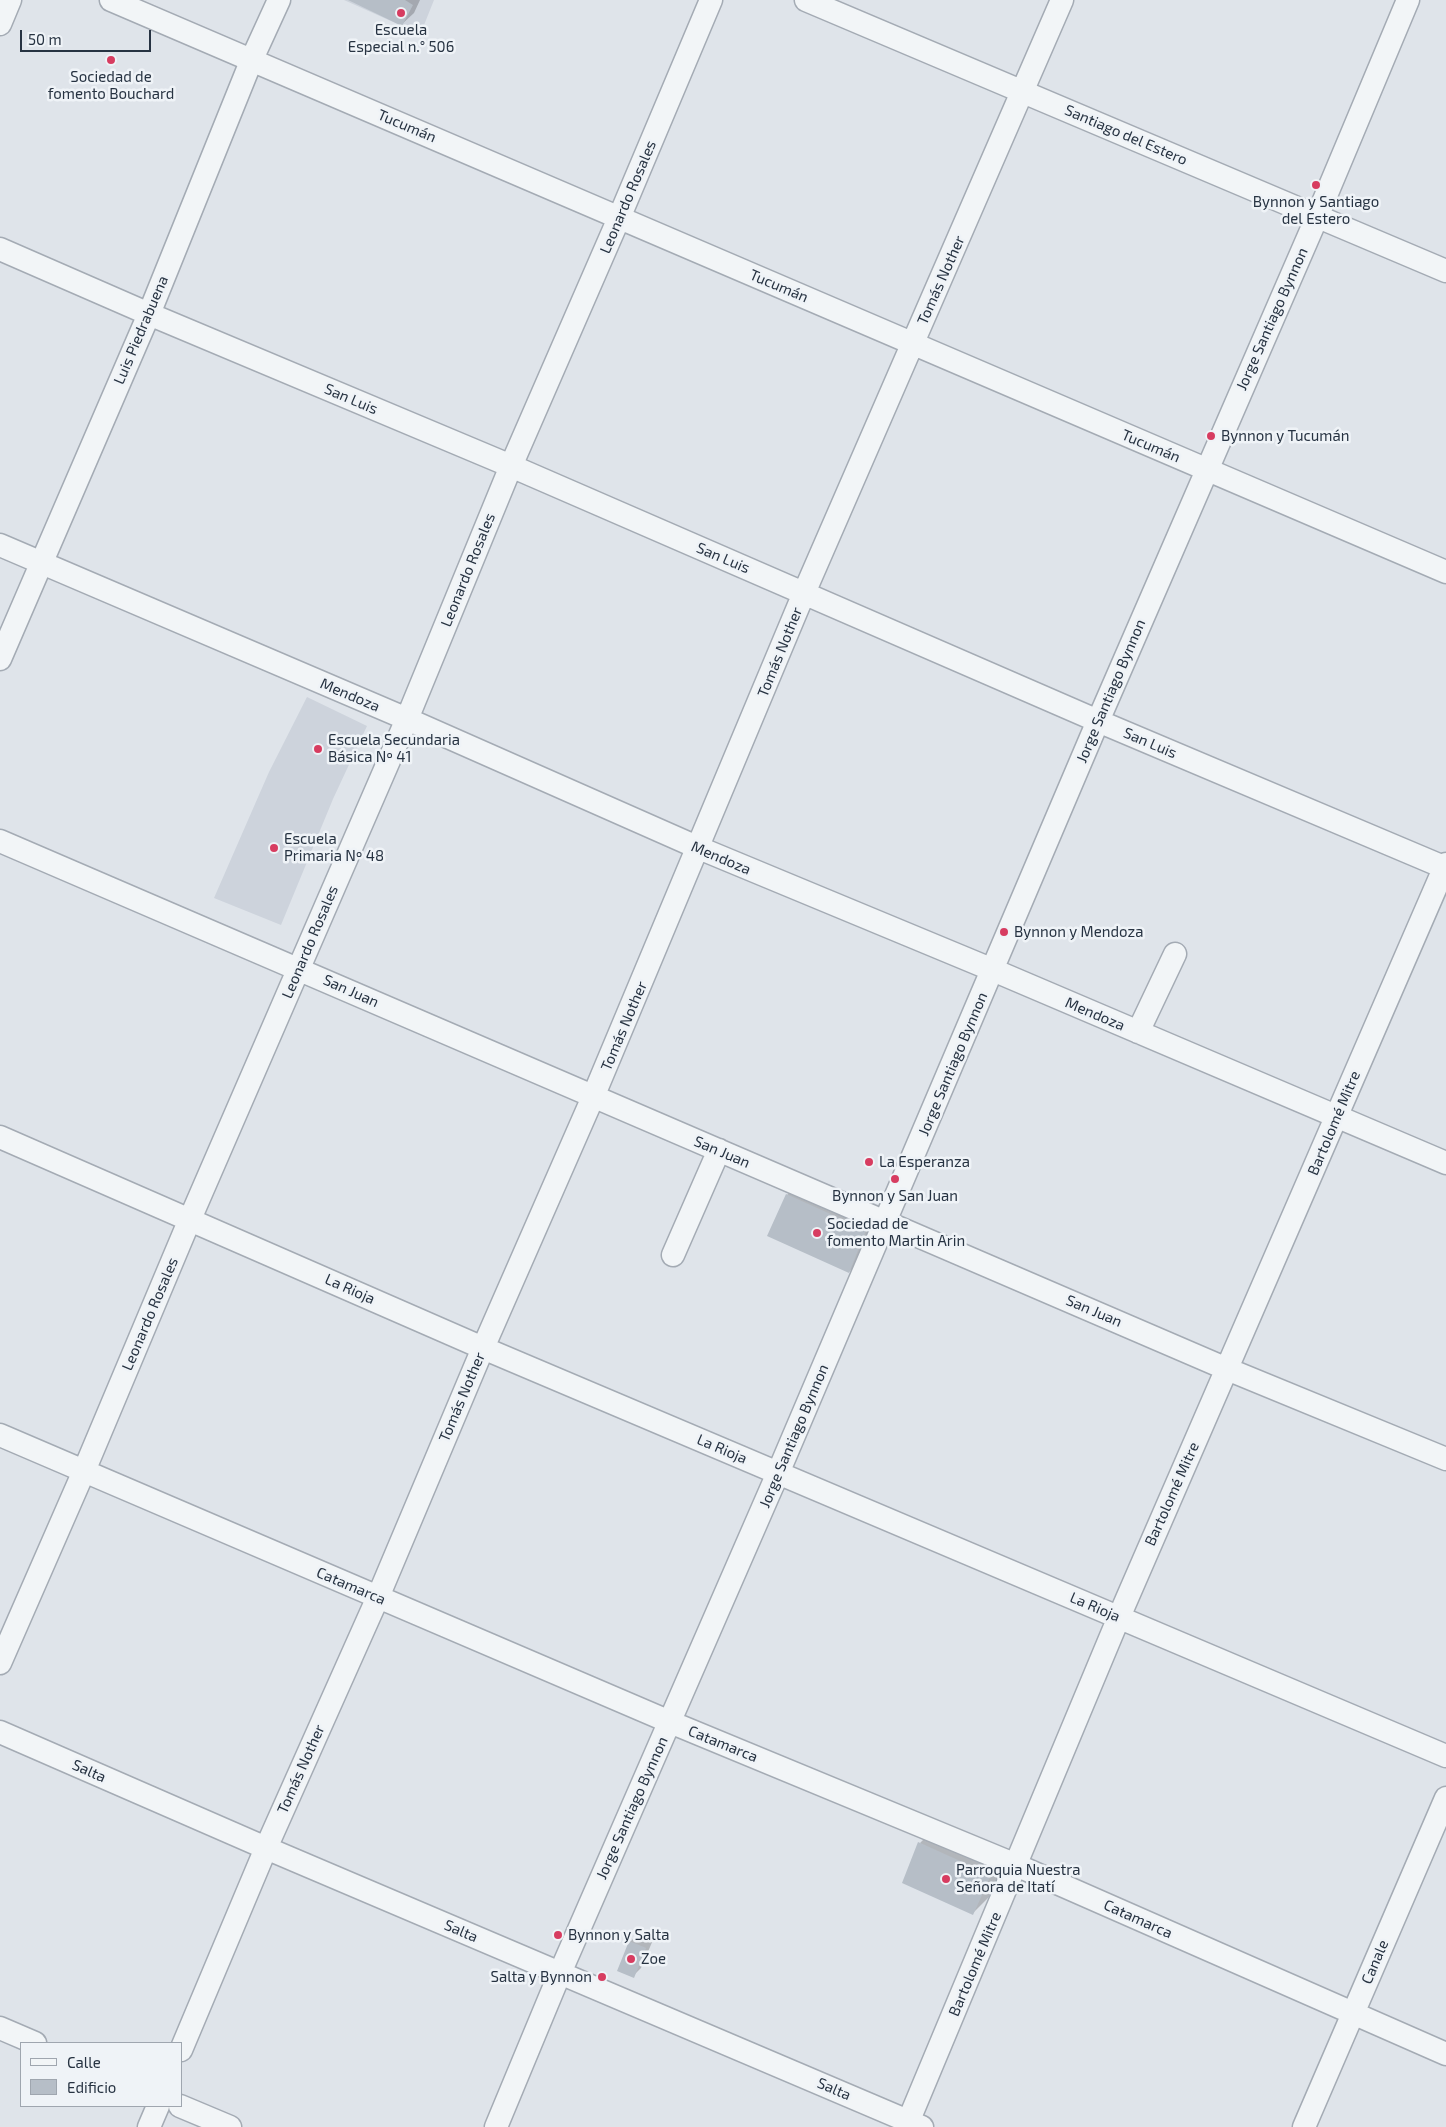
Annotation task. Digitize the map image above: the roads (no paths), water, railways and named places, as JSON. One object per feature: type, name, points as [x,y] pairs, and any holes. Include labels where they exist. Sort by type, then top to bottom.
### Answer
[{"type":"street","points":[[0,24],[10,0]]},
{"type":"street","name":"Tucumán","points":[[111,0],[1446,572]]},
{"type":"street","name":"Luis Piedrabuena","points":[[0,659],[40,562],[149,314],[252,59],[279,0]]},
{"type":"street","name":"Leonardo Rosales","points":[[0,1663],[84,1472],[190,1219],[406,719],[511,466],[711,0]]},
{"type":"street","name":"Santiago del Estero","points":[[806,0],[1446,271]]},
{"type":"street","name":"Tomás Nother","points":[[182,2048],[266,1848],[378,1597],[483,1348],[594,1097],[804,593],[1062,0]]},
{"type":"street","name":"Jorge Santiago Bynnon","points":[[496,2127],[560,1973],[886,1221],[1098,721],[1317,217],[1408,0]]},
{"type":"street","name":"San Luis","points":[[0,249],[149,314],[511,466],[1098,721],[1445,866]]},
{"type":"street","name":"Mendoza","points":[[0,545],[406,719],[699,848],[1446,1163]]},
{"type":"street","name":"San Juan","points":[[0,841],[1227,1369],[1446,1459]]},
{"type":"street","name":"Bartolomé Mitre","points":[[912,2125],[1016,1865],[1119,1617],[1445,866]]},
{"type":"street","points":[[1138,1032],[1174,954]]},
{"type":"street","name":"La Rioja","points":[[0,1137],[483,1348],[1446,1756]]},
{"type":"street","points":[[673,1255],[719,1150]]},
{"type":"street","name":"Catamarca","points":[[0,1435],[670,1722],[1016,1865],[1446,2054]]},
{"type":"street","name":"Salta","points":[[0,1732],[912,2125]]},
{"type":"street","name":"Canale","points":[[1304,2127],[1446,1798]]},
{"type":"street","points":[[0,2028],[33,2042]]},
{"type":"street","points":[[149,2127],[158,2107]]},
{"type":"street","points":[[182,2107],[230,2127]]},
{"type":"place","name":"Escuela Especial n.° 506","points":[[401,13]]},
{"type":"place","name":"Sociedad de fomento Bouchard","points":[[111,60]]},
{"type":"place","name":"Bynnon y Santiago del Estero","points":[[1316,185]]},
{"type":"place","name":"Bynnon y Tucumán","points":[[1211,436]]},
{"type":"place","name":"Escuela Secundaria Básica Nº 41","points":[[318,749]]},
{"type":"place","name":"Escuela Primaria Nº 48","points":[[274,848]]},
{"type":"place","name":"Bynnon y Mendoza","points":[[1004,932]]},
{"type":"place","name":"La Esperanza","points":[[869,1162]]},
{"type":"place","name":"Bynnon y San Juan","points":[[895,1179]]},
{"type":"place","name":"Sociedad de fomento Martin Arin","points":[[817,1233]]},
{"type":"place","name":"Parroquia Nuestra Señora de Itatí","points":[[946,1879]]},
{"type":"place","name":"Bynnon y Salta","points":[[558,1935]]},
{"type":"place","name":"Zoe","points":[[631,1959]]},
{"type":"place","name":"Salta y Bynnon","points":[[602,1977]]}]
